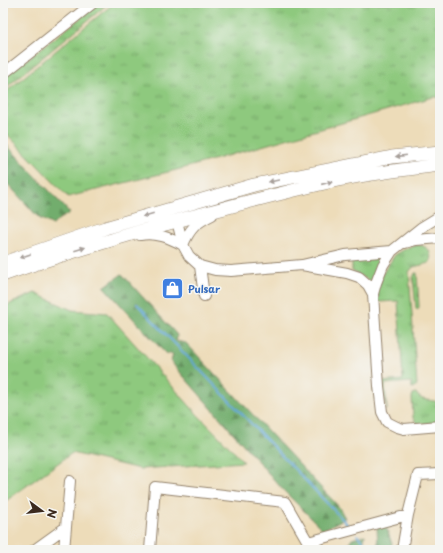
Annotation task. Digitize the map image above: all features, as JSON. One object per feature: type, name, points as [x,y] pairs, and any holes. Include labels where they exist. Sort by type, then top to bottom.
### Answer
[{"type":"main road","points":[[3,263],[104,228],[262,184],[392,157],[440,152]]},
{"type":"main road","points":[[3,276],[42,261],[97,244],[243,203],[339,180],[396,170],[440,165]]},
{"type":"main road","points":[[175,207],[177,221]]},
{"type":"street","points":[[3,74],[93,3]]},
{"type":"street","points":[[183,245],[188,233],[198,223],[210,216],[243,203]]},
{"type":"street","points":[[440,216],[422,227],[396,248],[383,265],[373,294],[379,386],[382,412],[387,422],[404,429],[440,426]]},
{"type":"street","points":[[177,221],[183,245],[188,256],[200,266],[215,270],[231,271],[302,265],[345,255],[396,248],[416,240],[440,238]]},
{"type":"street","points":[[97,244],[144,235],[154,235],[164,236],[183,245]]},
{"type":"street","points":[[302,265],[347,273],[359,277],[368,285],[373,294]]},
{"type":"street","points":[[200,266],[204,296]]},
{"type":"street","points":[[402,550],[408,515],[418,475],[440,474]]},
{"type":"street","points":[[64,550],[70,481]]},
{"type":"street","points":[[150,550],[155,487],[285,502],[308,546],[408,515]]},
{"type":"street","points":[[34,550],[66,527]]},
{"type":"green space","points":[[100,3],[109,3],[3,90],[3,78]]},
{"type":"green space","points":[[114,3],[440,3],[440,97],[433,97],[188,167],[68,197],[3,130],[3,94]]},
{"type":"green space","points":[[3,141],[70,213],[59,219],[53,225],[39,218],[3,179]]},
{"type":"green space","points":[[417,245],[427,248],[431,256],[429,263],[413,267],[409,272],[417,385],[416,387],[412,388],[411,382],[385,384],[387,410],[381,382],[403,380],[398,301],[379,302],[377,300],[377,291],[383,273],[395,255],[407,248]]},
{"type":"green space","points":[[381,259],[372,282],[352,271],[352,260]]},
{"type":"green space","points":[[415,273],[417,273],[419,307],[417,310],[413,278]]},
{"type":"green space","points":[[122,274],[177,335],[176,341],[186,343],[339,507],[345,518],[323,530],[283,490],[171,362],[173,354],[166,354],[104,287]]},
{"type":"green space","points":[[35,293],[72,310],[107,313],[197,414],[244,462],[140,469],[72,453],[3,503],[3,307]]},
{"type":"green space","points":[[414,393],[421,398],[440,404],[440,422],[419,424],[416,422],[413,418],[412,397]]},
{"type":"green space","points":[[385,524],[392,544],[389,550],[377,550],[377,527]]},
{"type":"green space","points":[[365,535],[362,550],[344,550],[352,539]]},
{"type":"waterway","points":[[137,304],[348,525]]},
{"type":"waterway","points":[[357,535],[364,542],[360,550]]},
{"type":"place","name":"Pulsar","points":[[173,289]]}]
